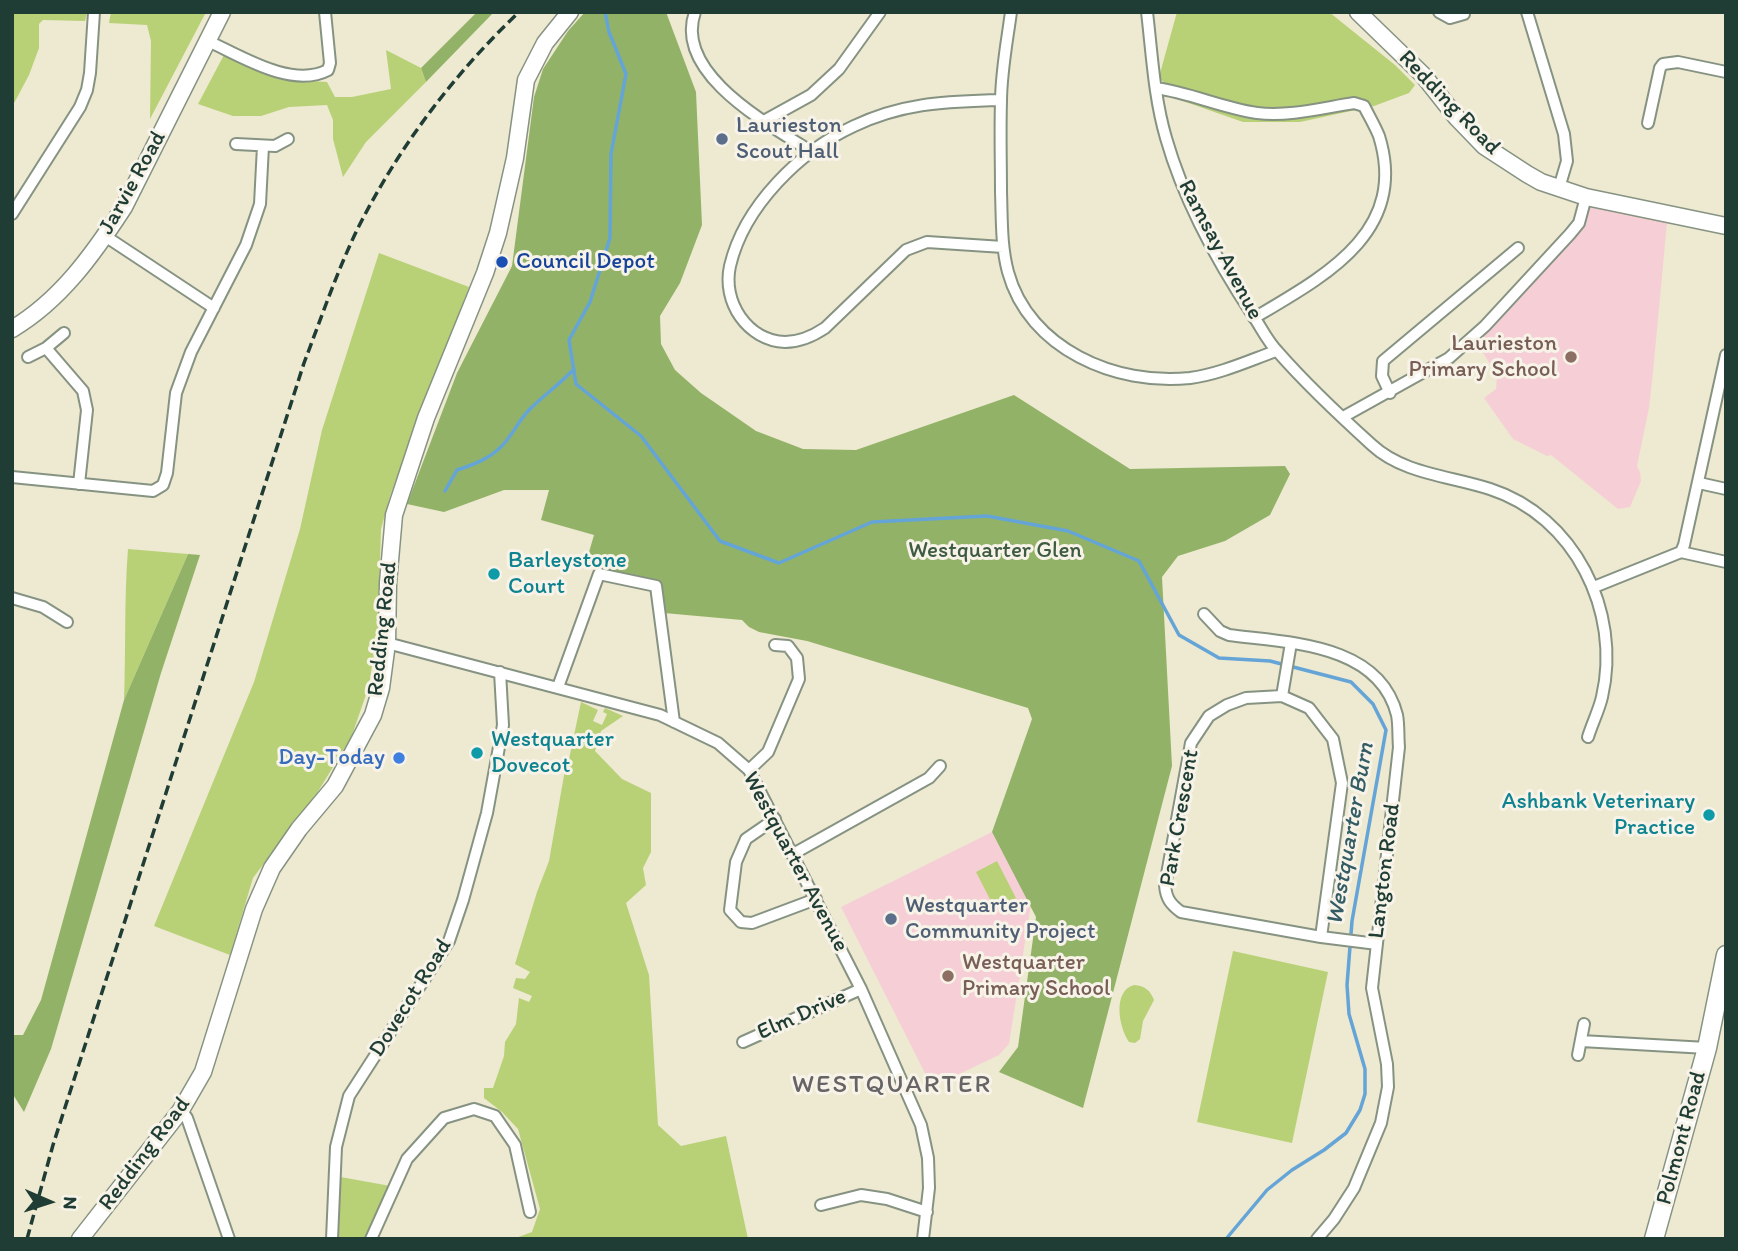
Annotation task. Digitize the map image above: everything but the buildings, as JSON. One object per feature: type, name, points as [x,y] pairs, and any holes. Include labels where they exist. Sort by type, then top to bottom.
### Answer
[{"type":"main road","name":"Jarvie Road","points":[[12,329],[63,289],[105,236],[124,207],[222,12]]},
{"type":"main road","name":"Redding Road","points":[[80,1239],[181,1110],[203,1072],[254,909],[272,868],[299,829],[335,786],[373,715],[381,688],[387,643],[388,583],[394,515],[426,418],[485,273],[498,233],[515,158],[526,80],[545,43],[569,12]]},
{"type":"main road","name":"Redding Road","points":[[1358,12],[1423,75],[1457,118],[1484,146],[1527,174],[1586,197],[1726,226]]},
{"type":"main road","name":"Polmont Road","points":[[1654,1239],[1721,1001],[1726,955]]},
{"type":"street","points":[[12,214],[88,90],[94,12]]},
{"type":"street","points":[[208,41],[286,76],[319,75],[328,71],[330,63],[325,12]]},
{"type":"street","points":[[695,12],[692,38],[703,66],[712,79],[764,121],[812,152]]},
{"type":"street","points":[[764,121],[811,95],[839,69],[880,12]]},
{"type":"street","points":[[1011,12],[1000,100],[1003,247],[1019,300],[1034,321],[1058,343],[1088,362],[1116,373],[1152,379],[1191,378],[1222,371],[1276,351]]},
{"type":"street","name":"Ramsay Avenue","points":[[1147,12],[1156,88],[1166,137],[1188,198],[1237,292],[1276,351],[1374,448],[1397,462],[1491,489],[1530,509],[1565,539],[1579,560],[1594,587],[1605,640],[1602,697],[1588,737]]},
{"type":"street","points":[[1439,12],[1450,18],[1464,14]]},
{"type":"street","points":[[1527,12],[1564,134],[1567,161],[1559,188]]},
{"type":"street","points":[[1648,123],[1662,64],[1678,62],[1726,72]]},
{"type":"street","points":[[1156,88],[1256,113],[1282,114],[1354,103],[1364,106],[1378,134],[1386,166],[1383,200],[1374,223],[1358,244],[1314,283],[1254,318]]},
{"type":"street","points":[[1000,100],[931,102],[903,108],[854,126],[812,152],[789,171],[747,225],[730,265],[728,281],[731,300],[737,314],[759,334],[784,342],[810,337],[825,328],[899,255],[918,244],[927,242],[1003,247]]},
{"type":"street","points":[[236,144],[275,146],[289,139]]},
{"type":"street","points":[[12,478],[152,491],[163,485],[167,474],[176,393],[183,369],[246,245],[260,204],[263,146]]},
{"type":"street","points":[[1343,417],[1449,358],[1485,326],[1579,223],[1586,197]]},
{"type":"street","points":[[105,236],[214,307]]},
{"type":"street","points":[[1390,393],[1382,376],[1383,361],[1518,248]]},
{"type":"street","points":[[28,357],[46,348],[64,333]]},
{"type":"street","points":[[46,348],[83,391],[87,410],[79,484]]},
{"type":"street","points":[[1681,552],[1685,545],[1726,355]]},
{"type":"street","points":[[1699,483],[1726,489]]},
{"type":"street","points":[[1594,587],[1681,552],[1726,562]]},
{"type":"street","points":[[558,687],[599,574],[656,586],[674,722]]},
{"type":"street","points":[[12,598],[43,607],[66,622]]},
{"type":"street","name":"Langton Road","points":[[1204,614],[1220,631],[1229,635],[1291,643],[1338,653],[1357,662],[1371,673],[1390,696],[1397,716],[1399,747],[1372,988],[1387,1064],[1388,1087],[1371,1150],[1354,1188],[1317,1239]]},
{"type":"street","name":"Westquarter Avenue","points":[[387,643],[660,715],[718,743],[749,770],[861,989],[921,1125],[928,1158],[927,1212],[923,1239]]},
{"type":"street","points":[[1291,643],[1282,696],[1310,708],[1333,739],[1342,783],[1321,937]]},
{"type":"street","points":[[749,770],[768,752],[799,679],[797,657],[788,646],[775,645]]},
{"type":"street","name":"Dovecot Road","points":[[332,1239],[336,1147],[349,1096],[449,941],[463,900],[487,813],[503,725],[500,672]]},
{"type":"street","name":"Park Crescent","points":[[1282,696],[1246,698],[1227,705],[1209,716],[1191,743],[1165,885],[1166,896],[1171,905],[1181,912],[1321,937],[1377,944]]},
{"type":"street","points":[[793,854],[929,778],[940,766]]},
{"type":"street","points":[[775,819],[747,839],[736,862],[730,910],[741,922],[752,923],[816,899]]},
{"type":"street","name":"Elm Drive","points":[[743,1042],[861,989]]},
{"type":"street","points":[[1578,1055],[1584,1024]]},
{"type":"street","points":[[1581,1041],[1707,1048]]},
{"type":"street","points":[[371,1239],[407,1160],[444,1118],[474,1109],[495,1116],[515,1145],[530,1212]]},
{"type":"street","points":[[181,1110],[187,1118],[229,1239]]},
{"type":"street","points":[[821,1205],[861,1195],[887,1199],[927,1212]]},
{"type":"shaded area","name":"Laurieston Primary School","points":[[1586,197],[1668,212],[1649,408],[1637,466],[1641,481],[1630,507],[1618,509],[1551,455],[1547,456],[1513,439],[1484,398],[1496,389],[1497,376],[1473,336],[1570,234]]},
{"type":"shaded area","name":"Westquarter Primary School","points":[[992,832],[1031,904],[1009,1044],[999,1055],[932,1087],[841,907]]},
{"type":"green space","points":[[12,12],[87,12],[85,21],[43,20],[39,24],[39,48],[29,75],[12,107]]},
{"type":"green space","points":[[111,12],[205,14],[150,119],[151,41],[147,25],[109,23]]},
{"type":"green space","points":[[477,12],[494,12],[426,82],[421,68]]},
{"type":"green space","name":"Westquarter Glen","points":[[585,12],[666,12],[696,92],[702,225],[680,283],[660,316],[661,344],[675,370],[701,393],[756,431],[803,449],[856,450],[1014,395],[1130,469],[1285,466],[1290,474],[1270,515],[1225,541],[1178,556],[1162,577],[1172,766],[1083,1108],[999,1072],[1018,1047],[1036,917],[992,832],[1032,719],[1028,708],[807,641],[759,632],[742,620],[664,613],[659,584],[595,570],[587,559],[594,535],[541,520],[549,490],[504,490],[444,512],[407,504],[457,373],[512,266],[534,97],[543,69],[568,31]]},
{"type":"green space","points":[[1177,12],[1329,12],[1395,65],[1415,85],[1409,93],[1374,106],[1300,122],[1243,122],[1177,99],[1159,77]]},
{"type":"green space","points":[[386,50],[421,68],[426,82],[366,142],[343,177],[333,139],[333,120],[327,105],[289,107],[261,116],[233,116],[198,104],[225,53],[281,79],[327,82],[335,97],[352,97],[391,89]]},
{"type":"green space","points":[[379,253],[469,287],[391,493],[381,529],[378,626],[369,686],[351,738],[317,793],[253,878],[230,955],[154,926],[254,682],[300,529],[322,430]]},
{"type":"green space","points":[[128,549],[188,554],[124,700],[126,587]]},
{"type":"green space","points":[[188,554],[200,555],[161,673],[51,1049],[24,1112],[12,1093],[12,1035],[23,1035],[41,1000],[124,700]]},
{"type":"green space","points":[[581,702],[598,710],[593,721],[602,725],[607,714],[603,712],[605,708],[623,716],[601,731],[595,751],[622,779],[651,793],[651,852],[643,868],[646,885],[626,903],[649,975],[658,1125],[681,1146],[726,1136],[748,1239],[513,1239],[532,1232],[540,1209],[518,1129],[484,1098],[484,1088],[493,1088],[504,1056],[505,1042],[516,1024],[519,998],[529,1002],[532,996],[513,988],[516,978],[525,979],[530,972],[515,964],[549,861],[566,764]]},
{"type":"green space","points":[[997,861],[1016,898],[995,909],[976,872]]},
{"type":"green space","points":[[1233,951],[1328,972],[1292,1143],[1197,1122]]},
{"type":"green space","points":[[1134,985],[1147,989],[1154,1000],[1143,1021],[1140,1039],[1135,1043],[1129,1042],[1125,1036],[1120,1019],[1123,994]]},
{"type":"green space","points":[[335,1176],[396,1187],[371,1239],[332,1239]]},
{"type":"waterway","name":"Westquarter Burn","points":[[605,12],[609,32],[626,74],[611,154],[610,238],[590,302],[569,340],[576,384],[641,436],[720,541],[779,563],[872,522],[987,516],[1068,531],[1139,561],[1179,635],[1219,658],[1270,661],[1351,682],[1373,704],[1386,730],[1352,921],[1347,985],[1349,1014],[1365,1069],[1365,1094],[1360,1110],[1346,1133],[1267,1190],[1226,1239]]},
{"type":"waterway","points":[[445,491],[457,470],[496,451],[530,409],[574,369]]},
{"type":"railway","points":[[27,1239],[53,1145],[304,363],[337,275],[376,194],[411,138],[472,60],[519,12]]},
{"type":"place","name":"Laurieston Scout Hall","points":[[722,139]]},
{"type":"place","name":"Council Depot","points":[[502,262]]},
{"type":"place","name":"Laurieston Primary School","points":[[1571,357]]},
{"type":"place","name":"Barleystone Court","points":[[494,574]]},
{"type":"place","name":"Westquarter Dovecot","points":[[477,753]]},
{"type":"place","name":"Day-Today","points":[[399,758]]},
{"type":"place","name":"Ashbank Veterinary Practice","points":[[1709,815]]},
{"type":"place","name":"Westquarter Community Project","points":[[891,919]]},
{"type":"place","name":"Westquarter Primary School","points":[[948,976]]},
{"type":"district","name":"WESTQUARTER","points":[[892,1085]]}]
